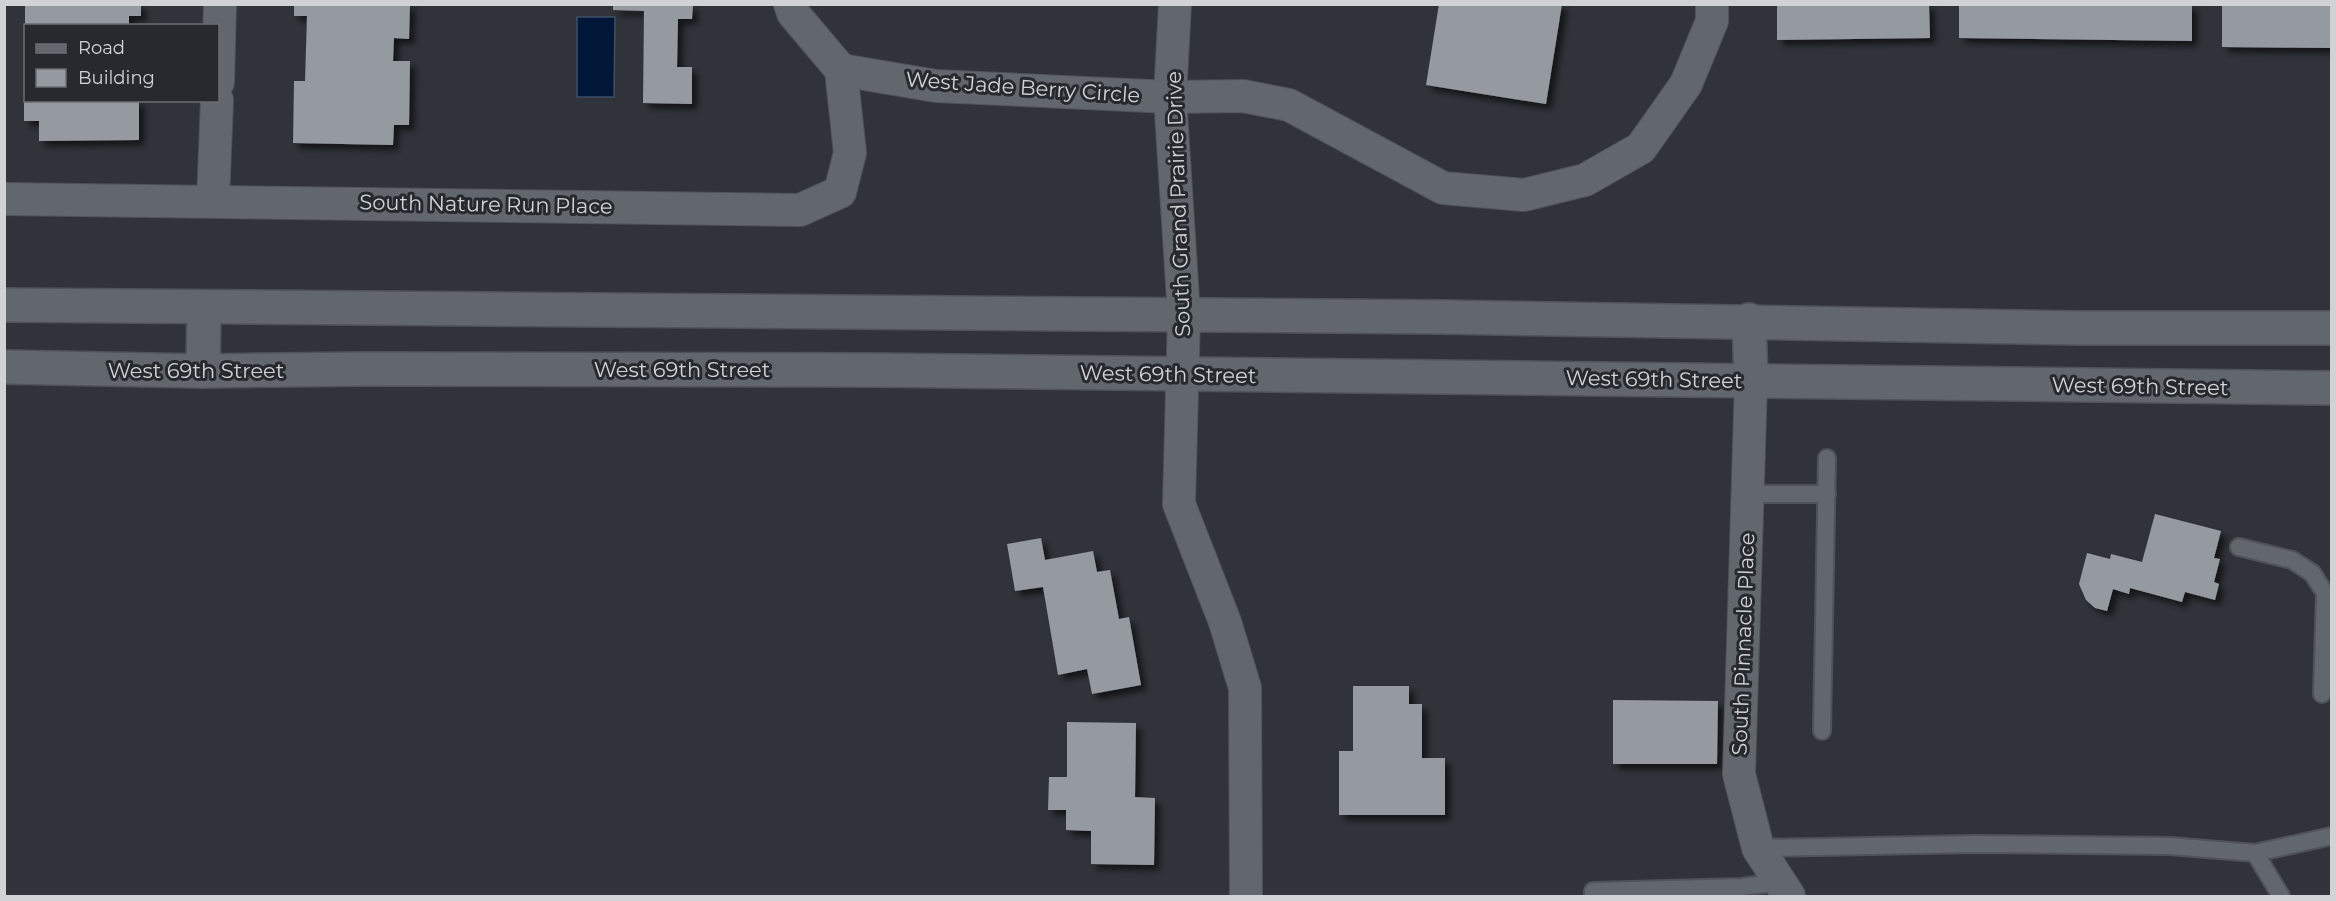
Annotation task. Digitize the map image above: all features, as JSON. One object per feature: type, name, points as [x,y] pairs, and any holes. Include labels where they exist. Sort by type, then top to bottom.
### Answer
[{"type":"main road","points":[[4,305],[1749,320],[2079,328],[2331,328]]},
{"type":"main road","points":[[203,371],[204,307]]},
{"type":"main road","points":[[1749,320],[1751,381]]},
{"type":"main road","name":"West 69th Street","points":[[4,367],[203,371],[874,370],[2331,388]]},
{"type":"street","points":[[219,43],[220,4]]},
{"type":"street","points":[[790,4],[793,13],[841,70]]},
{"type":"street","name":"South Grand Prairie Drive","points":[[1175,4],[1170,97],[1184,315],[1179,504],[1225,622],[1245,688],[1246,897]]},
{"type":"street","name":"West Jade Berry Circle","points":[[841,70],[936,86],[1170,97],[1244,96],[1289,105],[1443,188],[1524,195],[1585,180],[1641,148],[1686,84],[1712,21],[1712,4]]},
{"type":"street","name":"South Nature Run Place","points":[[4,199],[213,200],[800,210],[840,192],[850,153],[841,70]]},
{"type":"street","points":[[213,200],[217,102]]},
{"type":"street","name":"South Pinnacle Place","points":[[1751,381],[1739,774],[1758,848],[1785,890]]},
{"type":"lane","points":[[1822,731],[1827,458]]},
{"type":"lane","points":[[1747,494],[1827,494]]},
{"type":"lane","points":[[2239,547],[2292,560],[2312,573],[2325,593],[2322,694]]},
{"type":"lane","points":[[1758,848],[1964,844],[2170,846],[2255,854],[2331,836]]},
{"type":"lane","points":[[2255,854],[2281,897]]},
{"type":"lane","points":[[1593,897],[1593,891],[1742,887],[1785,890]]},
{"type":"water","points":[[577,17],[615,17],[614,97],[577,97]]},
{"type":"building","points":[[25,4],[141,4],[141,16],[129,16],[129,24],[25,24]]},
{"type":"building","points":[[294,4],[410,4],[409,39],[394,38],[393,61],[410,61],[409,125],[394,125],[393,145],[293,143],[294,81],[305,81],[307,16],[294,16]]},
{"type":"building","points":[[1439,4],[1562,4],[1546,104],[1426,85]]},
{"type":"building","points":[[1777,4],[1929,4],[1930,38],[1777,40]]},
{"type":"building","points":[[1959,4],[2192,4],[2192,41],[1959,38]]},
{"type":"building","points":[[2222,4],[2332,4],[2332,48],[2222,47]]},
{"type":"building","points":[[613,5],[693,5],[692,19],[678,19],[677,67],[692,67],[692,104],[643,103],[644,11],[613,10]]},
{"type":"building","points":[[24,102],[139,102],[139,140],[39,141],[39,121],[24,121]]},
{"type":"building","points":[[2155,514],[2221,531],[2214,558],[2220,559],[2214,582],[2219,584],[2215,600],[2185,592],[2182,602],[2130,588],[2129,594],[2113,589],[2107,611],[2095,608],[2086,600],[2079,584],[2087,553],[2110,559],[2111,554],[2142,562]]},
{"type":"building","points":[[1041,538],[1045,560],[1093,551],[1097,572],[1110,570],[1119,619],[1129,617],[1141,685],[1092,694],[1087,669],[1058,675],[1043,587],[1015,591],[1007,544]]},
{"type":"building","points":[[1353,686],[1409,686],[1409,704],[1422,704],[1422,758],[1445,758],[1445,815],[1339,815],[1339,751],[1353,751]]},
{"type":"building","points":[[1613,700],[1718,701],[1717,764],[1613,764]]},
{"type":"building","points":[[1067,722],[1136,723],[1135,797],[1155,798],[1154,865],[1091,864],[1091,831],[1066,830],[1066,810],[1048,810],[1049,777],[1067,777]]}]
